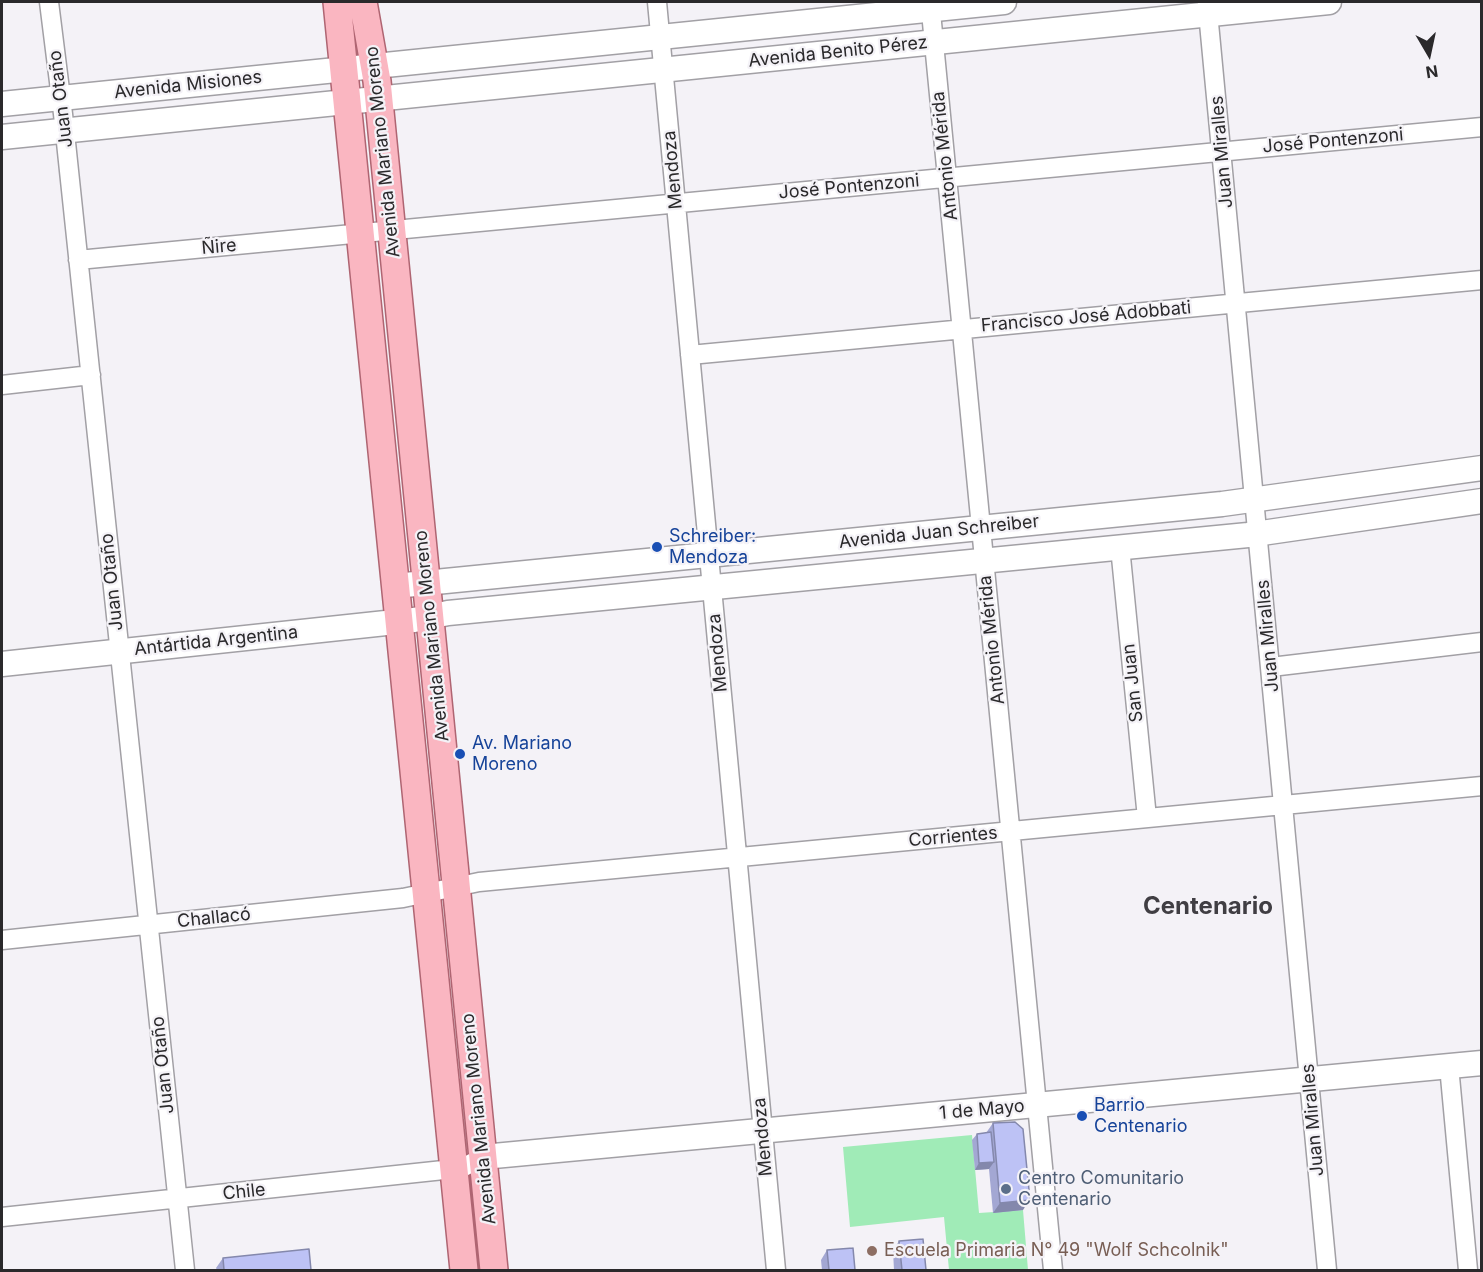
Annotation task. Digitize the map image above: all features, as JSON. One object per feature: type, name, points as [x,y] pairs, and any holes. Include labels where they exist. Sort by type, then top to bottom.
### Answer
[{"type":"main road","name":"Avenida Mariano Moreno","points":[[337,2],[464,1270]]},
{"type":"main road","name":"Avenida Mariano Moreno","points":[[363,2],[379,98],[494,1270]]},
{"type":"main road","name":"Avenida Benito Pérez","points":[[375,66],[930,5],[1004,2]]},
{"type":"main road","name":"Avenida Benito Pérez","points":[[347,102],[934,42],[1208,8],[1329,2]]},
{"type":"main road","name":"Avenida Misiones","points":[[2,104],[375,66]]},
{"type":"main road","name":"Avenida Misiones","points":[[2,137],[347,102]]},
{"type":"main road","name":"Avenida Juan Schreiber","points":[[395,586],[1255,499],[1482,468]]},
{"type":"main road","name":"Avenida Juan Schreiber","points":[[430,617],[448,613],[1258,534],[1482,501]]},
{"type":"main road","name":"Antártida Argentina","points":[[2,664],[430,617]]},
{"type":"main road","name":"1 de Mayo","points":[[483,1157],[1482,1063]]},
{"type":"street","name":"Juan Otaño","points":[[49,2],[62,98],[184,1270]]},
{"type":"street","name":"Mendoza","points":[[657,2],[776,1270]]},
{"type":"street","name":"Antonio Mérida","points":[[930,5],[1053,1270]]},
{"type":"street","name":"Juan Miralles","points":[[1208,8],[1328,1270]]},
{"type":"street","name":"José Pontenzoni","points":[[360,233],[1482,128]]},
{"type":"street","name":"Ñire","points":[[78,260],[360,233]]},
{"type":"street","name":"Francisco José Adobbati","points":[[690,355],[1482,280]]},
{"type":"street","points":[[2,385],[91,375]]},
{"type":"street","name":"San Juan","points":[[1120,548],[1146,818]]},
{"type":"street","points":[[1271,667],[1482,642]]},
{"type":"street","name":"Corrientes","points":[[426,892],[456,885],[1482,786]]},
{"type":"street","name":"Challacó","points":[[2,940],[403,898],[426,892]]},
{"type":"street","points":[[1449,1066],[1468,1270]]},
{"type":"street","name":"Chile","points":[[2,1217],[453,1169],[483,1157]]},
{"type":"green space","points":[[972,1135],[979,1213],[1023,1210],[1028,1270],[949,1270],[944,1217],[850,1227],[843,1147]]},
{"type":"building","name":"Centro Comunitario Centenario","points":[[1015,1122],[1023,1129],[1030,1200],[1000,1203],[993,1123]]},
{"type":"building","points":[[991,1132],[994,1162],[979,1163],[977,1134]]},
{"type":"building","points":[[923,1239],[926,1270],[902,1270],[899,1241]]},
{"type":"building","points":[[853,1248],[855,1270],[829,1270],[827,1250]]},
{"type":"building","points":[[309,1249],[311,1270],[224,1270],[223,1258]]},
{"type":"place","name":"Schreiber: Mendoza","points":[[657,547]]},
{"type":"place","name":"Av. Mariano Moreno","points":[[460,754]]},
{"type":"place","name":"Barrio Centenario","points":[[1082,1116]]},
{"type":"place","name":"Centro Comunitario Centenario","points":[[1006,1189]]},
{"type":"place","name":"Escuela Primaria N° 49 \"Wolf Schcolnik\"","points":[[872,1251]]},
{"type":"district","name":"Centenario","points":[[1208,907]]}]
